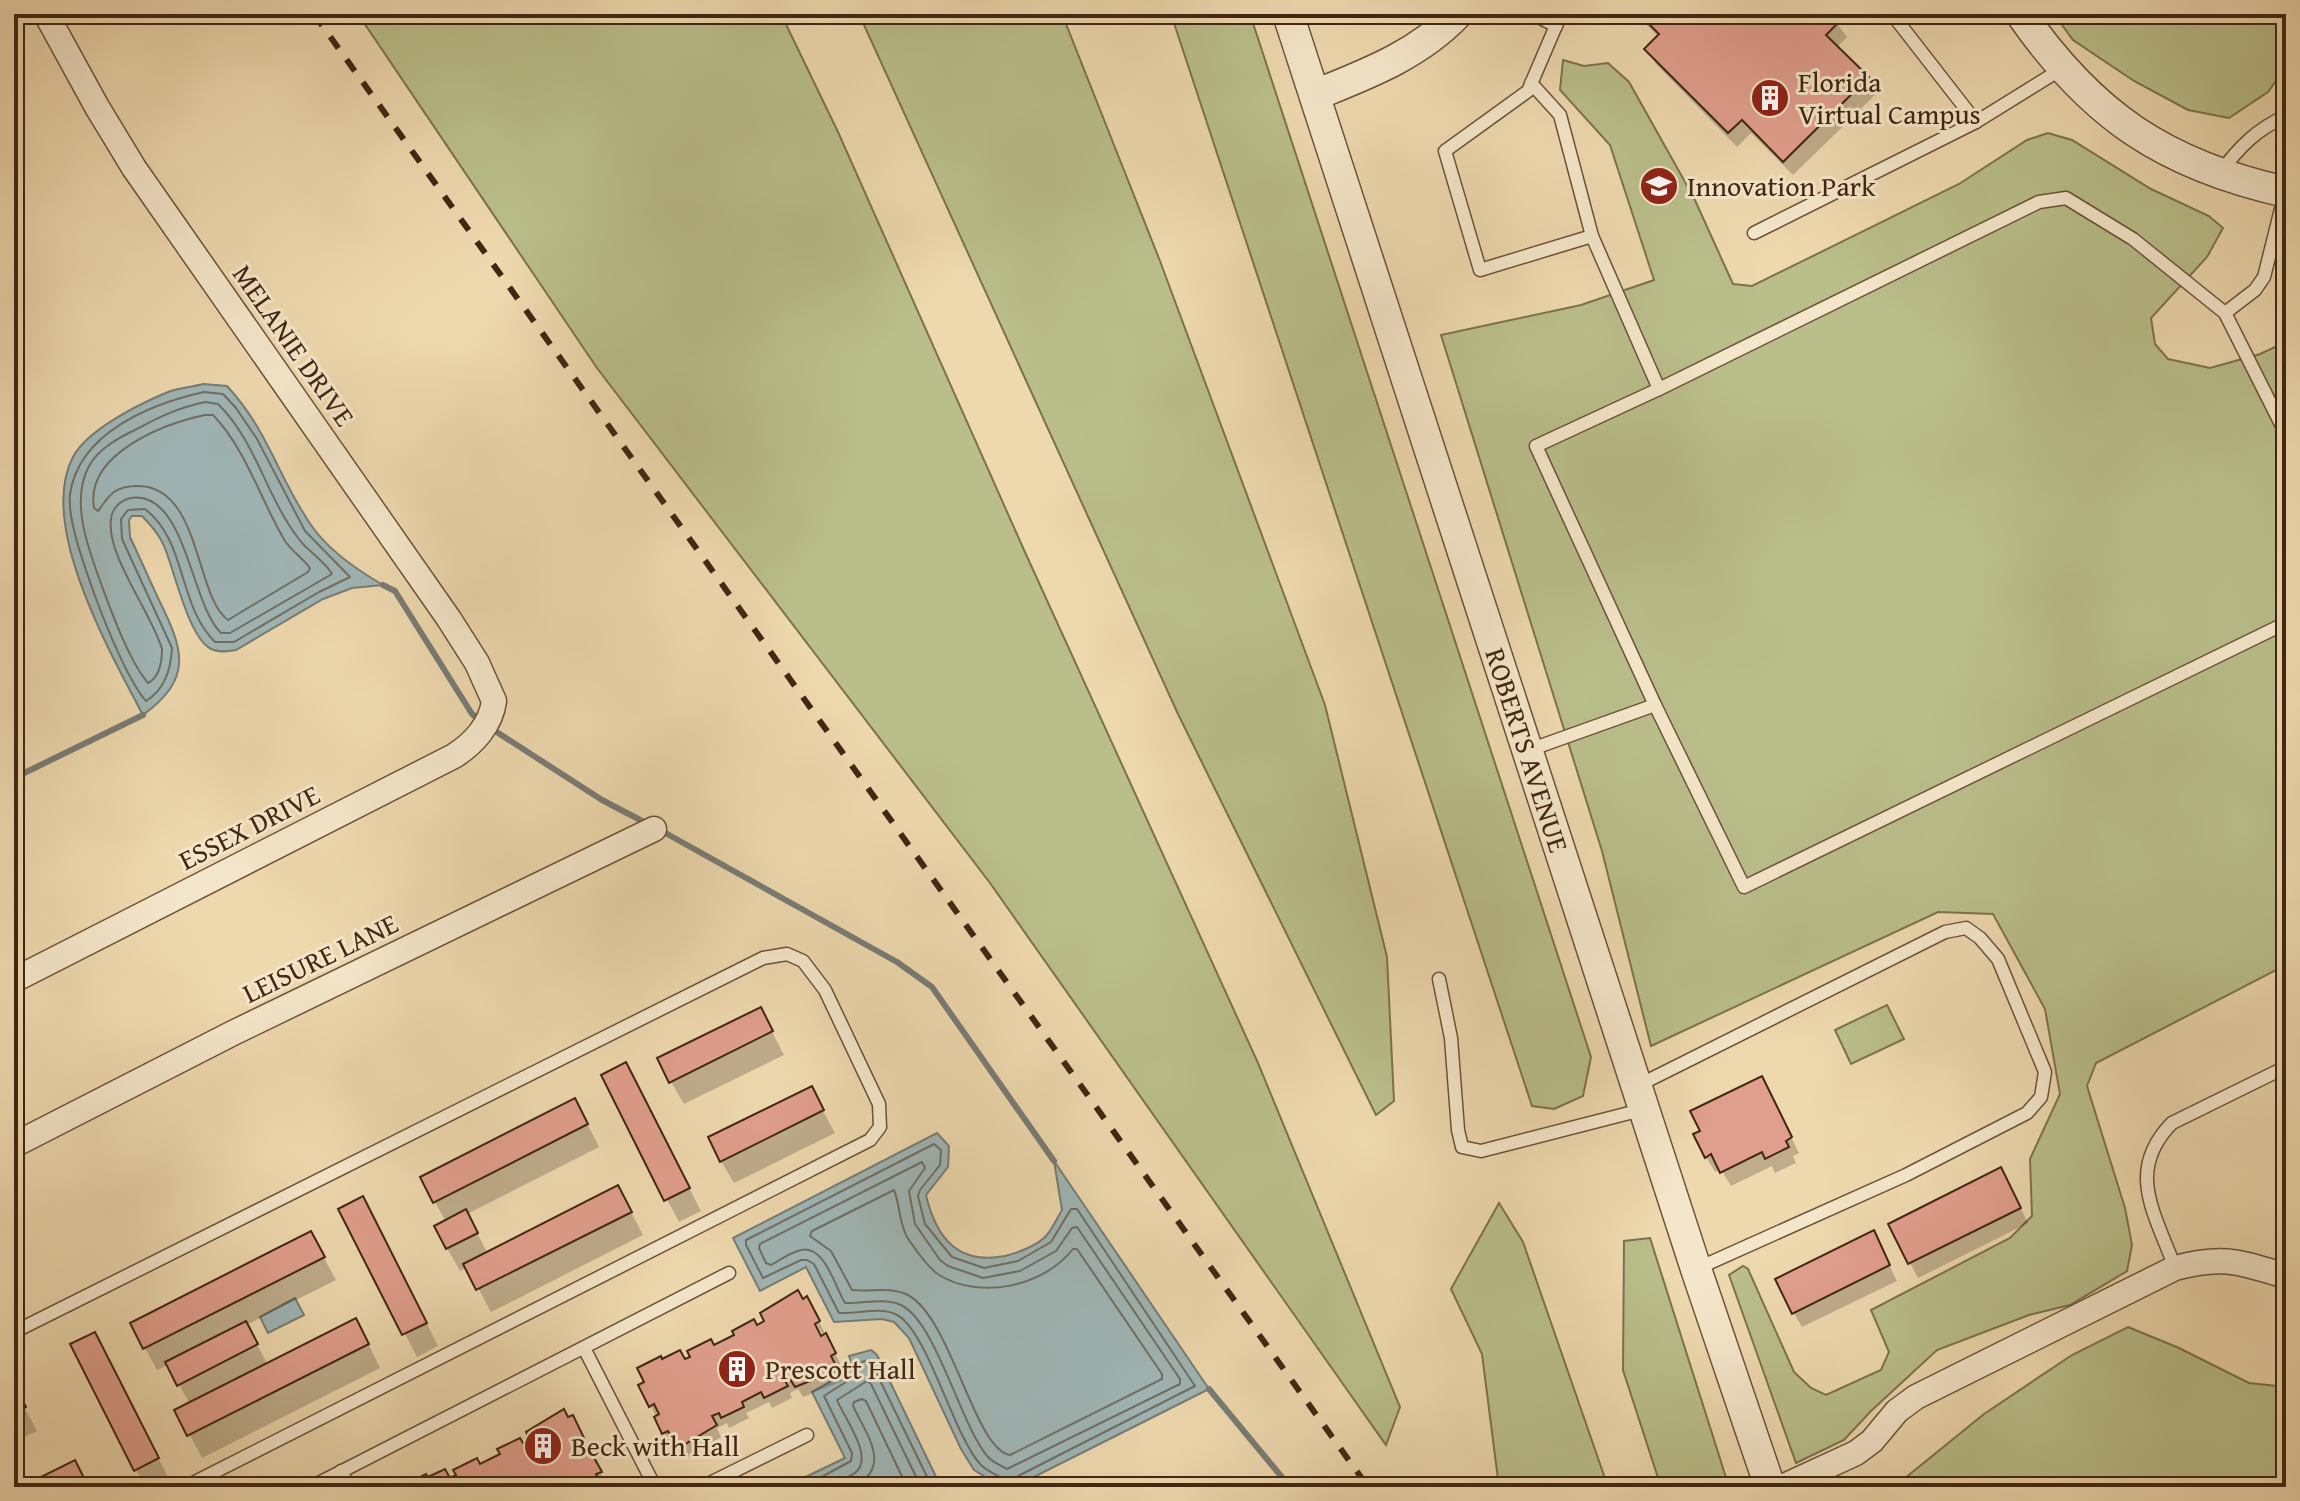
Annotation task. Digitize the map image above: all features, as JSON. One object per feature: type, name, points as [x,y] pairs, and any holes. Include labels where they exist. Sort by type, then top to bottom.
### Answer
[{"type":"street","name":"MELANIE DRIVE","points":[[46,14],[134,168],[477,663],[491,689],[488,718]]},
{"type":"street","name":"ROBERTS AVENUE","points":[[1288,14],[1696,1269],[1770,1487]]},
{"type":"street","points":[[1315,95],[1403,57],[1428,41],[1457,14]]},
{"type":"street","points":[[2021,14],[2063,68],[2106,110],[2143,137],[2191,164],[2286,192]]},
{"type":"street","name":"ESSEX DRIVE","points":[[14,980],[454,756],[467,748],[488,718]]},
{"type":"street","name":"LEISURE LANE","points":[[14,1145],[233,1033],[654,829]]},
{"type":"street","points":[[1782,1487],[1856,1453],[1872,1441],[1897,1411],[1916,1397],[2175,1268],[2218,1259],[2286,1276]]},
{"type":"lane","points":[[1533,14],[1558,20],[1528,91],[1445,151],[1480,270],[1592,236]]},
{"type":"lane","points":[[1892,14],[1976,122]]},
{"type":"lane","points":[[1754,233],[1976,122],[2063,68]]},
{"type":"lane","points":[[1531,83],[1560,115],[1592,236],[1659,389]]},
{"type":"lane","points":[[2219,174],[2240,146],[2255,133],[2286,116]]},
{"type":"lane","points":[[2225,313],[2255,290],[2264,277],[2286,192]]},
{"type":"lane","points":[[2286,434],[2225,313],[2133,239],[2066,198],[2039,202],[1536,446],[1655,705],[1744,887],[2286,623]]},
{"type":"lane","points":[[1529,750],[1655,705]]},
{"type":"lane","points":[[1439,979],[1451,1038],[1462,1147],[1481,1151],[1641,1098],[1945,932],[1966,928],[1980,938],[1998,959],[2045,1072],[2041,1097],[2027,1113],[1906,1175],[1696,1269]]},
{"type":"lane","points":[[14,1332],[763,958],[787,954],[803,961],[825,990],[879,1104],[880,1127],[870,1140],[185,1487]]},
{"type":"lane","points":[[2175,1268],[2148,1194],[2146,1173],[2149,1155],[2158,1138],[2172,1123],[2286,1067]]},
{"type":"lane","points":[[311,1487],[729,1273]]},
{"type":"lane","points":[[584,1348],[655,1487]]},
{"type":"lane","points":[[702,1487],[807,1435]]},
{"type":"lane","points":[[341,1471],[349,1487]]},
{"type":"green space","points":[[358,14],[781,14],[838,132],[1258,1063],[1400,1407],[1386,1445],[990,883],[597,368]]},
{"type":"green space","points":[[859,14],[1062,14],[1160,261],[1325,705],[1387,957],[1394,1101],[1376,1115],[1178,714]]},
{"type":"green space","points":[[1171,14],[1250,14],[1591,1057],[1583,1096],[1554,1109],[1532,1106]]},
{"type":"green space","points":[[2054,14],[2286,14],[2286,67],[2268,92],[2229,118],[2188,110],[2134,81],[2073,40]]},
{"type":"green space","points":[[1563,60],[1584,66],[1608,63],[1629,82],[1694,198],[1733,284],[1752,286],[1959,184],[2027,140],[2048,133],[2072,140],[2151,189],[2209,216],[2223,228],[2207,257],[2151,318],[2155,344],[2168,359],[2210,368],[2260,354],[2286,342],[2286,965],[2096,1063],[2087,1086],[2125,1208],[2132,1245],[2127,1271],[2070,1305],[2029,1315],[1937,1350],[1844,1440],[1796,1463],[1729,1275],[1743,1266],[1748,1269],[1794,1372],[1811,1388],[1826,1395],[1881,1370],[1889,1352],[1871,1310],[2010,1238],[2032,1216],[2030,1159],[2060,1094],[2045,1009],[1993,914],[1938,912],[1651,1046],[1602,851],[1441,335],[1581,305],[1654,280],[1610,145],[1560,90]]},
{"type":"green space","points":[[1887,1005],[1904,1039],[1851,1064],[1835,1030]]},
{"type":"green space","points":[[1499,1203],[1523,1242],[1608,1487],[1499,1487],[1482,1354],[1451,1289]]},
{"type":"green space","points":[[1650,1238],[1729,1487],[1661,1487],[1623,1370],[1624,1241]]},
{"type":"green space","points":[[2128,1327],[2249,1383],[2286,1387],[2286,1487],[1894,1487],[1984,1414],[2072,1355]]},
{"type":"water","points":[[203,384],[227,386],[253,420],[300,508],[318,534],[344,559],[383,585],[352,588],[323,599],[236,650],[214,650],[203,642],[189,618],[160,538],[142,516],[132,516],[129,520],[130,537],[174,633],[179,662],[170,688],[143,715],[82,589],[64,517],[64,485],[73,457],[102,428],[168,392]]},
{"type":"water","points":[[937,1133],[949,1146],[948,1167],[926,1195],[936,1224],[952,1245],[962,1252],[989,1258],[1015,1253],[1041,1240],[1062,1210],[1054,1161],[1209,1389],[1020,1484],[997,1484],[974,1470],[909,1338],[894,1322],[882,1319],[834,1322],[806,1267],[760,1291],[733,1238]]},
{"type":"water","points":[[295,1298],[304,1315],[268,1333],[260,1317]]},
{"type":"water","points":[[871,1350],[877,1355],[941,1487],[785,1487],[845,1458],[812,1392],[853,1369],[849,1356]]},
{"type":"building","name":"Florida Virtual Campus","points":[[1639,14],[1833,14],[1840,21],[1826,35],[1869,77],[1783,162],[1742,120],[1728,133],[1644,49],[1659,34]]},
{"type":"building","points":[[761,1007],[773,1031],[669,1083],[657,1058]]},
{"type":"building","points":[[626,1062],[690,1188],[664,1201],[601,1075]]},
{"type":"building","points":[[1762,1076],[1792,1137],[1786,1141],[1789,1147],[1765,1159],[1762,1152],[1720,1173],[1711,1154],[1705,1158],[1693,1134],[1700,1131],[1690,1111]]},
{"type":"building","points":[[812,1086],[824,1110],[720,1162],[708,1137]]},
{"type":"building","points":[[575,1098],[588,1124],[433,1203],[420,1177]]},
{"type":"building","points":[[2001,1167],[2021,1208],[1908,1264],[1888,1224]]},
{"type":"building","points":[[618,1185],[632,1212],[476,1290],[463,1264]]},
{"type":"building","points":[[363,1196],[427,1323],[402,1335],[338,1209]]},
{"type":"building","points":[[466,1209],[478,1233],[446,1249],[434,1226]]},
{"type":"building","points":[[1874,1230],[1890,1265],[1792,1314],[1775,1279]]},
{"type":"building","points":[[311,1231],[325,1257],[143,1349],[130,1323]]},
{"type":"building","name":"Prescott Hall","points":[[798,1290],[803,1299],[807,1296],[820,1321],[815,1324],[821,1336],[826,1333],[836,1353],[831,1356],[838,1370],[795,1387],[790,1379],[785,1381],[788,1386],[764,1398],[761,1392],[742,1402],[744,1407],[721,1418],[719,1413],[712,1416],[717,1425],[677,1449],[668,1431],[662,1434],[654,1417],[659,1414],[654,1404],[649,1407],[638,1385],[644,1382],[637,1368],[680,1350],[685,1359],[690,1357],[687,1351],[711,1339],[714,1345],[734,1335],[732,1331],[754,1319],[757,1325],[764,1321],[760,1313]]},
{"type":"building","points":[[356,1318],[369,1344],[187,1436],[174,1410]]},
{"type":"building","points":[[246,1321],[258,1344],[177,1386],[165,1362]]},
{"type":"building","points":[[95,1332],[159,1458],[134,1471],[70,1344]]},
{"type":"building","points":[[14,1384],[26,1407],[14,1413]]},
{"type":"building","name":"Beck with Hall","points":[[564,1409],[568,1417],[573,1415],[585,1440],[580,1442],[586,1455],[591,1452],[602,1472],[596,1474],[603,1487],[403,1486],[426,1474],[428,1477],[445,1469],[450,1478],[456,1475],[453,1470],[477,1458],[480,1464],[500,1454],[497,1449],[520,1438],[523,1443],[530,1440],[526,1432]]},
{"type":"building","points":[[75,1460],[88,1486],[21,1487]]},
{"type":"waterway","points":[[383,585],[395,591],[472,714],[480,720]]},
{"type":"waterway","points":[[14,778],[143,715]]},
{"type":"waterway","points":[[489,727],[602,800],[646,823]]},
{"type":"waterway","points":[[660,830],[897,962],[932,987],[1054,1161]]},
{"type":"waterway","points":[[1209,1389],[1290,1487]]},
{"type":"railway","points":[[314,14],[1368,1487]]},
{"type":"place","name":"Florida Virtual Campus","points":[[1770,98]]},
{"type":"place","name":"Innovation Park","points":[[1659,186]]},
{"type":"place","name":"Prescott Hall","points":[[737,1369]]},
{"type":"place","name":"Beck with Hall","points":[[543,1446]]}]
